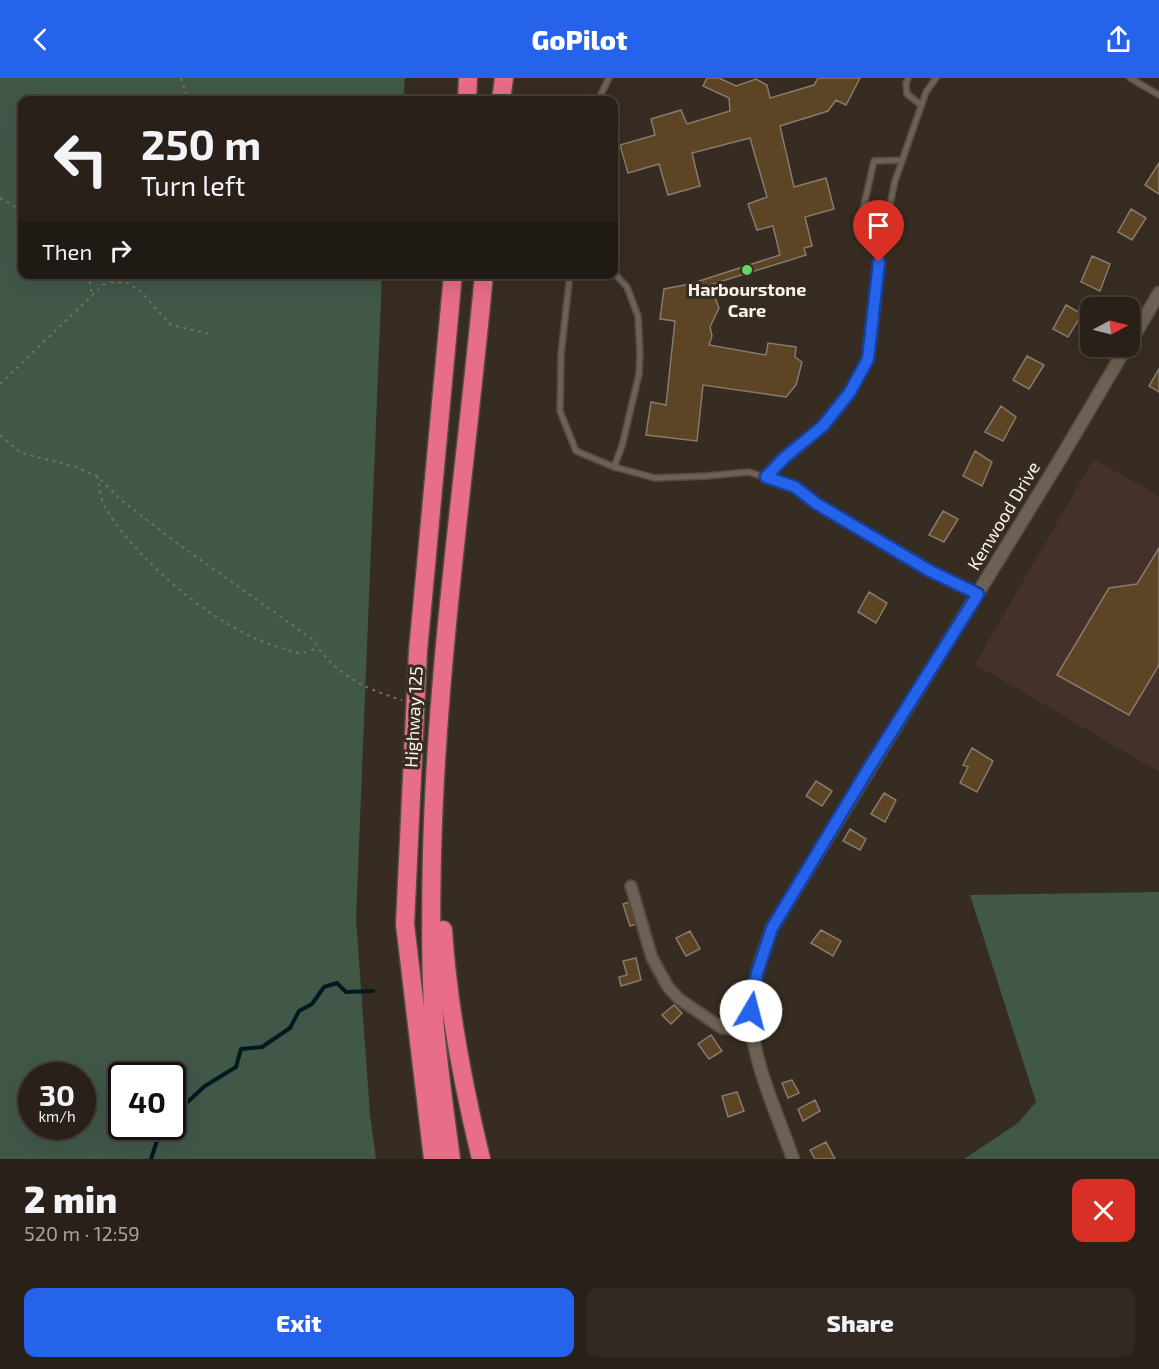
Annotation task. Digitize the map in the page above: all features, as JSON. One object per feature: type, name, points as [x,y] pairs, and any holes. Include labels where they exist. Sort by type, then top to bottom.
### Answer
[{"type":"highway","points":[[467,96],[468,78]]},
{"type":"highway","points":[[502,96],[504,78]]},
{"type":"highway","name":"Highway 125","points":[[433,1159],[405,924],[414,704],[453,279]]},
{"type":"highway","name":"Highway 125","points":[[451,1159],[433,1005],[431,915],[435,771],[452,575],[483,279]]},
{"type":"highway","points":[[435,771],[448,983],[481,1159]]},
{"type":"street","points":[[1140,325],[1159,293]]},
{"type":"street","name":"Kenwood Drive","points":[[793,1159],[758,1062],[752,1030],[751,1011],[755,982],[772,928],[978,594],[1120,357]]},
{"type":"street","points":[[631,886],[652,958],[668,987],[679,999],[722,1028],[752,1030]]},
{"type":"lane","points":[[600,96],[609,78]]},
{"type":"lane","points":[[908,78],[907,94],[921,105]]},
{"type":"lane","points":[[766,477],[784,458],[823,426],[850,392],[868,359],[882,240],[902,160],[926,92],[936,78]]},
{"type":"lane","points":[[1130,78],[1159,94]]},
{"type":"lane","points":[[882,240],[859,227],[874,161],[902,160]]},
{"type":"lane","points":[[614,467],[622,446],[639,374],[640,344],[638,316],[627,287],[618,277]]},
{"type":"lane","points":[[569,279],[561,354],[560,411],[576,451],[614,467],[656,477],[749,472],[795,487],[817,504],[930,571],[978,594]]},
{"type":"path","points":[[181,78],[187,96]]},
{"type":"path","points":[[0,198],[18,209]]},
{"type":"path","points":[[90,279],[92,297]]},
{"type":"path","points":[[0,384],[114,279]]},
{"type":"path","points":[[108,282],[128,283],[140,291],[171,325],[210,334]]},
{"type":"path","points":[[0,435],[21,453],[73,466],[97,476],[120,499],[174,541],[296,626],[312,639],[323,656],[345,674],[370,691],[414,704]]},
{"type":"path","points":[[97,476],[104,505],[121,529],[149,562],[188,596],[227,623],[267,644],[300,653],[318,648]]},
{"type":"shaded area","points":[[1094,459],[1159,496],[1159,772],[975,664]]},
{"type":"green space","points":[[0,78],[405,78],[403,96],[18,96],[18,279],[382,279],[356,919],[370,1114],[376,1159],[0,1159]]},
{"type":"green space","points":[[1159,892],[1159,1159],[964,1159],[1018,1123],[1036,1102],[970,895]]},
{"type":"building","name":"Harbourstone Care","points":[[707,78],[719,78],[736,86],[756,79],[767,85],[770,98],[814,85],[818,78],[860,78],[846,105],[836,100],[828,111],[780,126],[794,187],[826,178],[834,209],[805,217],[812,246],[804,248],[806,255],[703,287],[714,295],[719,308],[710,327],[712,336],[709,345],[766,355],[768,343],[796,347],[795,357],[802,362],[796,385],[786,397],[703,385],[697,441],[646,435],[651,402],[666,405],[675,321],[660,319],[664,289],[690,284],[780,255],[773,226],[757,230],[748,204],[767,197],[750,138],[692,153],[700,186],[668,195],[659,164],[628,173],[620,145],[655,135],[651,119],[681,110],[687,124],[730,111],[729,98],[703,86]]},
{"type":"building","points":[[1159,163],[1159,194],[1145,185]]},
{"type":"building","points":[[1131,209],[1146,218],[1132,240],[1118,232]]},
{"type":"building","points":[[1092,256],[1110,264],[1100,291],[1081,282]]},
{"type":"building","points":[[1066,305],[1080,313],[1080,317],[1068,337],[1053,329]]},
{"type":"building","points":[[1027,356],[1044,365],[1029,389],[1013,380]]},
{"type":"building","points":[[1159,369],[1159,392],[1149,386]]},
{"type":"building","points":[[1001,406],[1016,417],[1003,441],[985,432]]},
{"type":"building","points":[[975,451],[992,462],[982,486],[963,476]]},
{"type":"building","points":[[943,511],[958,519],[944,542],[929,535]]},
{"type":"building","points":[[1159,548],[1159,665],[1129,715],[1057,675],[1109,588],[1137,584]]},
{"type":"building","points":[[869,592],[887,603],[876,623],[858,612]]},
{"type":"building","points":[[972,748],[993,761],[977,792],[960,783],[968,767],[963,765]]},
{"type":"building","points":[[816,781],[832,791],[822,806],[806,796]]},
{"type":"building","points":[[884,793],[896,800],[885,822],[871,814]]},
{"type":"building","points":[[850,829],[866,839],[860,850],[843,841]]},
{"type":"building","points":[[633,901],[640,923],[630,926],[623,904]]},
{"type":"building","points":[[821,930],[841,941],[833,956],[811,943]]},
{"type":"building","points":[[690,931],[700,949],[686,956],[676,938]]},
{"type":"building","points":[[636,958],[641,980],[621,986],[619,977],[627,975],[623,961]]},
{"type":"building","points":[[674,1005],[682,1013],[671,1024],[662,1015]]},
{"type":"building","points":[[711,1035],[722,1051],[709,1059],[698,1044]]},
{"type":"building","points":[[792,1080],[799,1093],[788,1098],[782,1083]]},
{"type":"building","points":[[737,1092],[744,1111],[728,1117],[722,1096]]},
{"type":"building","points":[[815,1100],[820,1111],[803,1121],[798,1109]]},
{"type":"building","points":[[826,1142],[835,1159],[815,1159],[810,1150]]},
{"type":"waterway","points":[[186,1103],[205,1086],[236,1067],[241,1049],[262,1047],[290,1028],[299,1011],[312,1004],[324,987],[337,983],[346,992],[373,991]]},
{"type":"waterway","points":[[151,1159],[157,1140]]},
{"type":"place","name":"Harbourstone Care","points":[[747,270]]},
{"type":"route","points":[[751,1011],[757,973],[772,928],[978,594],[930,571],[817,504],[795,487],[766,477],[784,458],[823,426],[850,392],[868,359],[879,262]]}]
